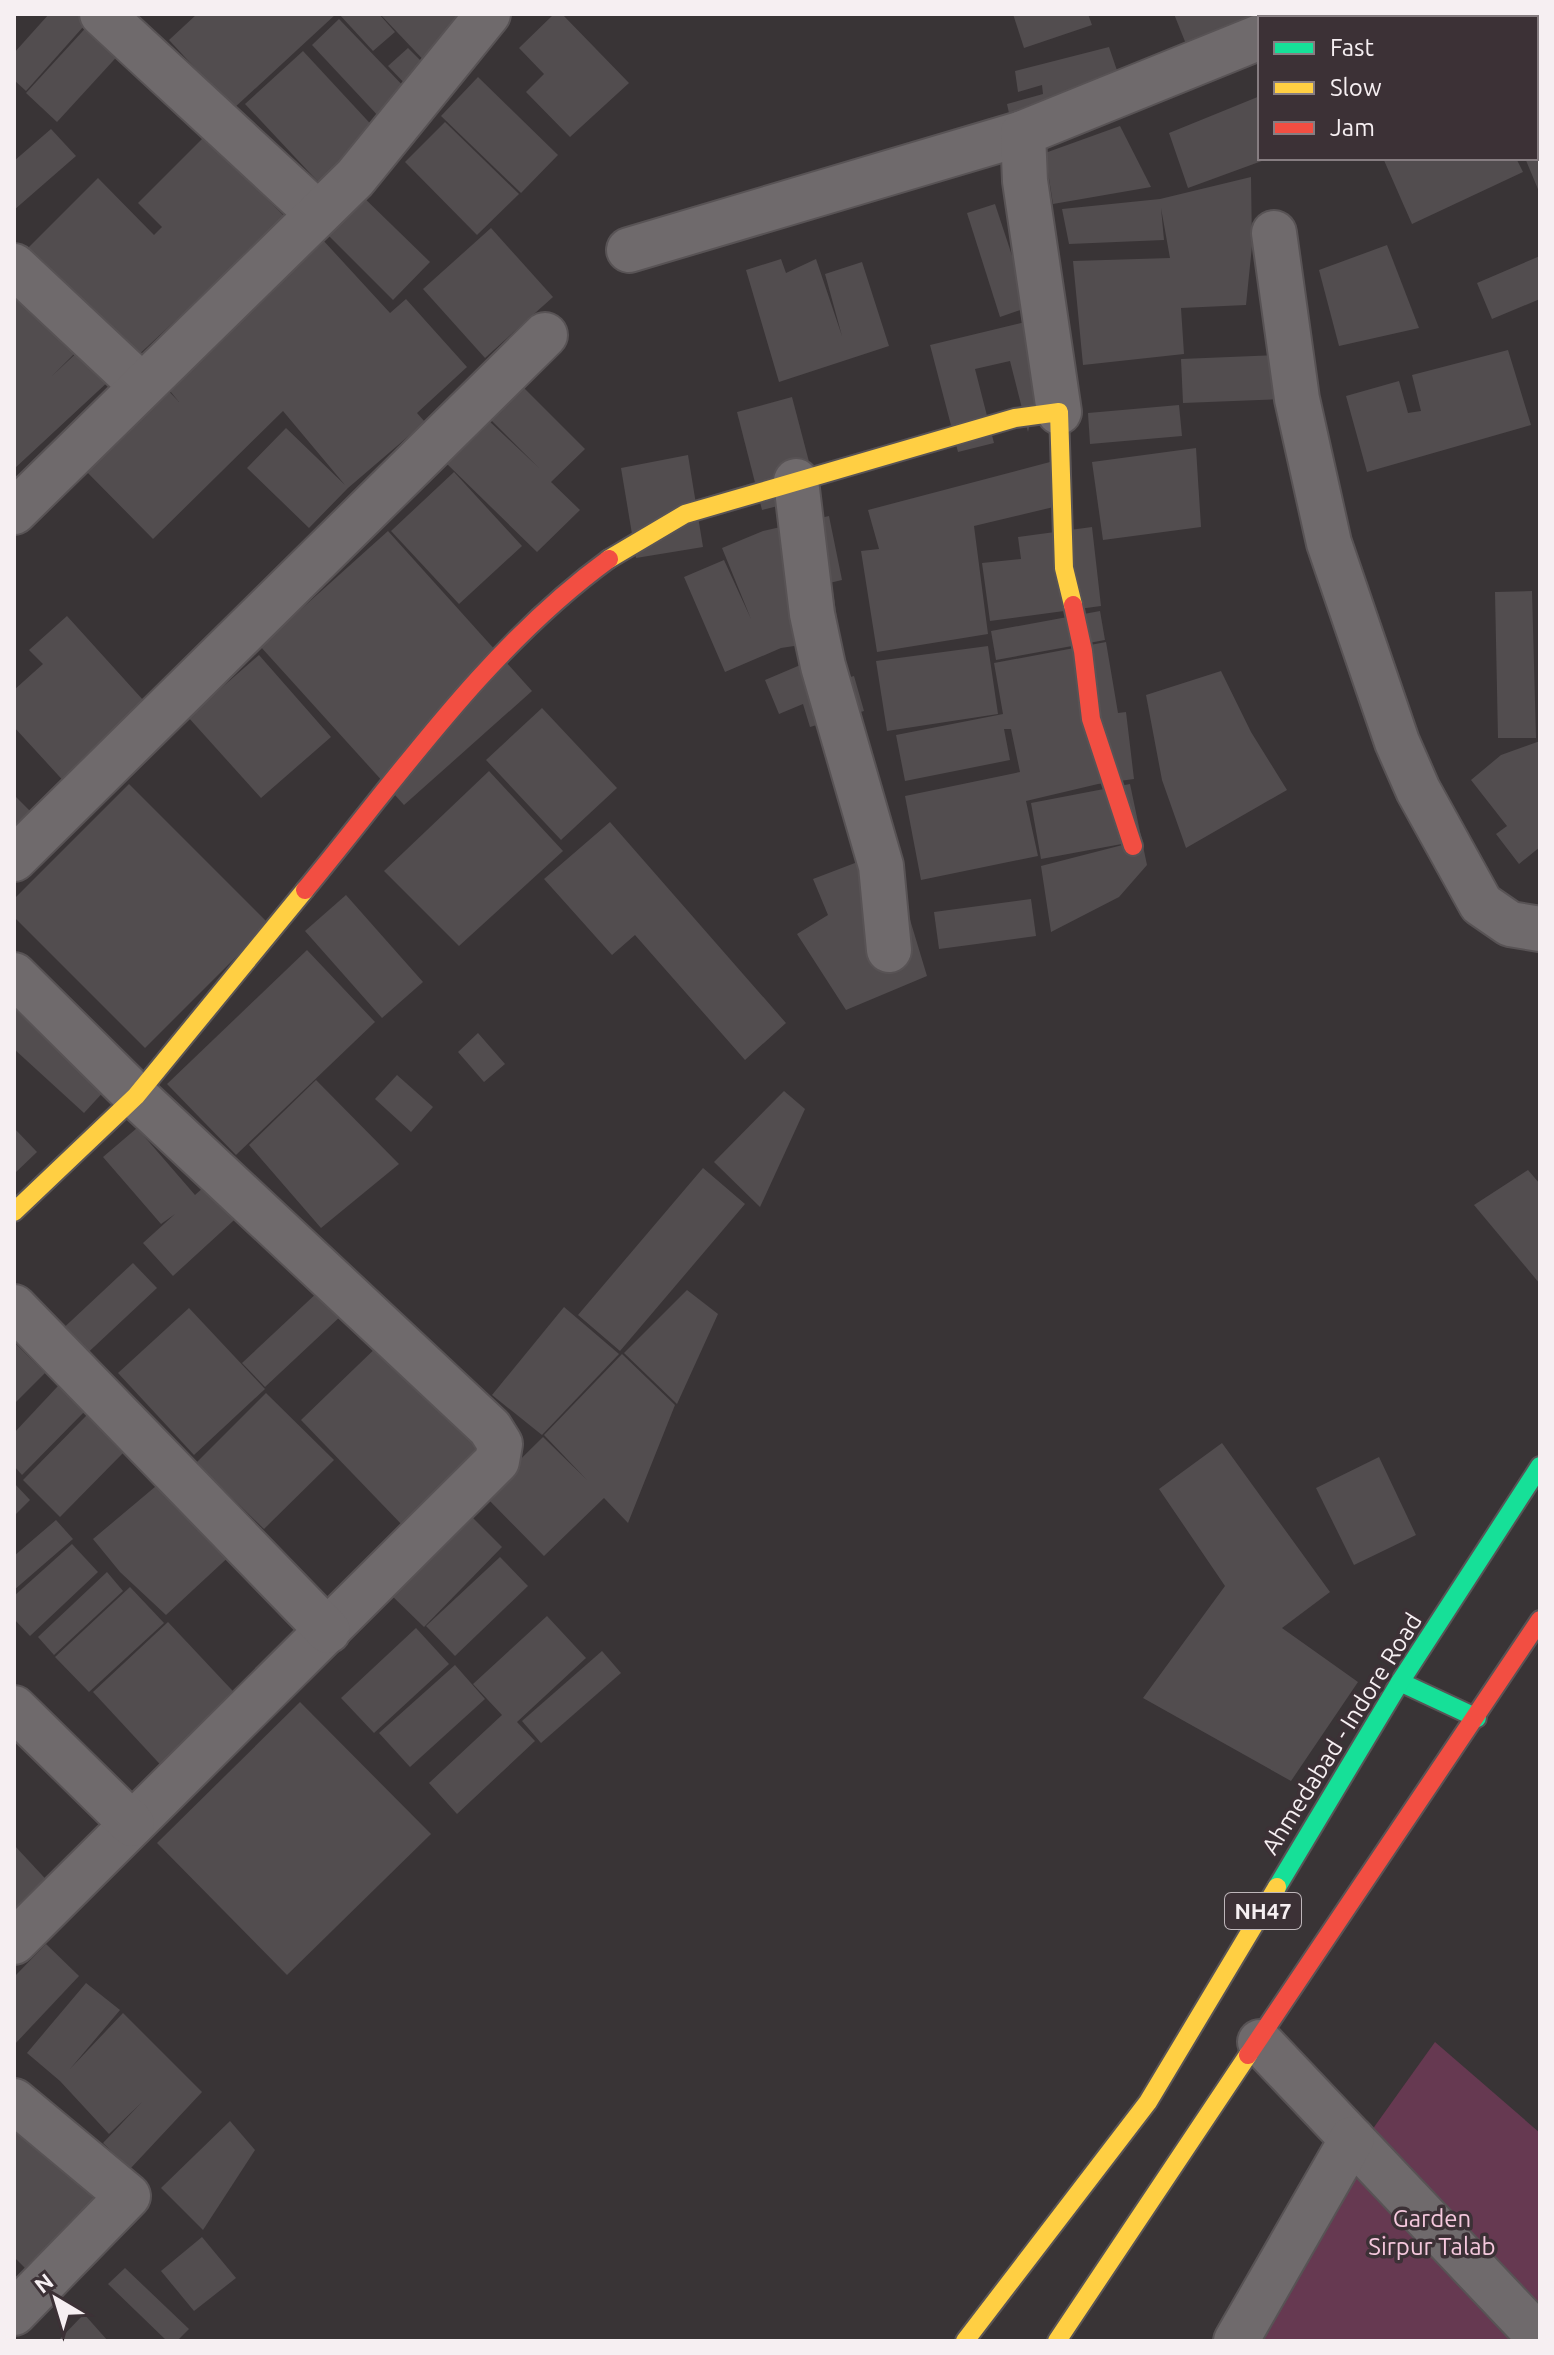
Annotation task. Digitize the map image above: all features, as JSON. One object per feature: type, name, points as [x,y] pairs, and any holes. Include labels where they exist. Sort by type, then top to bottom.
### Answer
[{"type":"main road","points":[[14,1212],[136,1096],[468,692],[528,628],[597,567],[652,528],[685,514],[1015,418],[1059,412],[1064,568],[1083,651],[1091,719],[1133,846]]},
{"type":"main road","name":"Ahmedabad - Indore Road","points":[[965,2341],[1148,2102],[1400,1682],[1540,1466]]},
{"type":"main road","name":"NH47","points":[[1057,2341],[1540,1620]]},
{"type":"main road","points":[[1400,1682],[1477,1718]]},
{"type":"street","points":[[14,512],[355,178],[488,14]]},
{"type":"street","points":[[106,15],[317,213]]},
{"type":"street","points":[[629,250],[1023,133],[1258,38]]},
{"type":"street","points":[[1023,133],[1025,181],[1059,412]]},
{"type":"street","points":[[1274,233],[1297,399],[1329,543],[1397,742],[1418,790],[1481,904],[1510,924],[1540,929]]},
{"type":"street","points":[[14,266],[142,386]]},
{"type":"street","points":[[14,859],[545,335]]},
{"type":"street","points":[[796,481],[812,614],[823,666],[881,866],[889,950]]},
{"type":"street","points":[[14,975],[136,1096],[490,1428],[500,1444],[497,1461],[14,1942]]},
{"type":"street","points":[[14,1307],[328,1631]]},
{"type":"street","points":[[14,1708],[132,1824]]},
{"type":"street","points":[[1260,2042],[1540,2338]]},
{"type":"street","points":[[14,2101],[128,2196],[14,2313]]},
{"type":"street","points":[[1236,2341],[1352,2139]]},
{"type":"green space","name":"Garden Sirpur Talab","points":[[1435,2042],[1540,2133],[1540,2341],[1221,2341]]},
{"type":"building","points":[[49,14],[86,14],[91,18],[26,91],[14,80],[14,53]]},
{"type":"building","points":[[197,14],[336,14],[233,109],[169,40]]},
{"type":"building","points":[[339,14],[379,14],[395,32],[373,51]]},
{"type":"building","points":[[380,14],[492,14],[431,68]]},
{"type":"building","points":[[554,14],[562,14],[629,83],[570,137],[526,92],[544,74],[519,48]]},
{"type":"building","points":[[1013,14],[1088,14],[1092,25],[1024,48]]},
{"type":"building","points":[[1174,14],[1273,14],[1258,16],[1258,20],[1188,49]]},
{"type":"building","points":[[1540,14],[1538,51],[1538,16],[1522,16]]},
{"type":"building","points":[[339,19],[409,92],[381,119],[312,45]]},
{"type":"building","points":[[92,21],[123,50],[57,122],[26,93]]},
{"type":"building","points":[[1109,47],[1123,88],[1012,127],[1007,104],[1043,94],[1042,85],[1018,92],[1015,71]]},
{"type":"building","points":[[408,48],[429,69],[410,89],[388,66]]},
{"type":"building","points":[[303,51],[379,133],[322,186],[245,104]]},
{"type":"building","points":[[478,77],[558,155],[521,193],[441,116]]},
{"type":"building","points":[[1258,97],[1258,160],[1265,160],[1188,188],[1169,133]]},
{"type":"building","points":[[445,122],[519,194],[477,235],[405,162]]},
{"type":"building","points":[[1120,126],[1151,187],[1053,204],[1045,153]]},
{"type":"building","points":[[51,129],[76,156],[14,210],[14,161]]},
{"type":"building","points":[[205,136],[286,218],[133,360],[24,252],[98,178],[154,235],[162,227],[138,203]]},
{"type":"building","points":[[1538,143],[1540,194],[1526,160],[1538,160]]},
{"type":"building","points":[[1384,160],[1517,160],[1523,172],[1412,224]]},
{"type":"building","points":[[1251,177],[1252,246],[1246,305],[1181,308],[1184,354],[1083,365],[1073,261],[1170,258],[1161,208],[1164,240],[1069,244],[1062,209],[1160,199]]},
{"type":"building","points":[[358,192],[430,262],[393,300],[322,229]]},
{"type":"building","points":[[995,204],[1029,307],[1000,317],[967,213]]},
{"type":"building","points":[[491,228],[553,297],[485,358],[423,289]]},
{"type":"building","points":[[322,239],[390,313],[406,299],[467,367],[417,413],[425,422],[348,488],[309,528],[247,468],[286,428],[345,485],[283,411],[153,539],[81,466],[163,385],[179,402],[166,386]]},
{"type":"building","points":[[1387,245],[1419,328],[1339,346],[1319,270]]},
{"type":"building","points":[[1540,256],[1540,299],[1492,319],[1477,283]]},
{"type":"building","points":[[781,259],[786,273],[816,259],[842,336],[825,274],[862,262],[889,346],[779,382],[746,270]]},
{"type":"building","points":[[14,284],[84,344],[52,376],[85,345],[111,379],[14,469]]},
{"type":"building","points":[[1054,315],[1028,432],[1010,361],[975,369],[994,443],[958,452],[930,345]]},
{"type":"building","points":[[1508,350],[1531,425],[1367,472],[1346,396],[1399,381],[1408,413],[1421,411],[1412,375]]},
{"type":"building","points":[[1281,355],[1282,399],[1183,403],[1181,359]]},
{"type":"building","points":[[521,385],[585,449],[551,482],[580,510],[537,552],[445,462],[487,419],[539,468],[489,418]]},
{"type":"building","points":[[792,397],[818,496],[762,510],[737,412]]},
{"type":"building","points":[[1179,405],[1182,436],[1090,444],[1088,413]]},
{"type":"building","points":[[1196,448],[1201,527],[1103,540],[1092,462]]},
{"type":"building","points":[[688,455],[703,547],[636,558],[621,468]]},
{"type":"building","points":[[1050,462],[1062,505],[974,526],[988,634],[877,652],[861,551],[879,549],[868,510]]},
{"type":"building","points":[[454,472],[522,546],[459,604],[391,531]]},
{"type":"building","points":[[829,516],[842,580],[796,591],[832,585],[840,639],[781,648],[725,672],[684,577],[724,560],[751,619],[722,548],[763,531]]},
{"type":"building","points":[[1092,527],[1101,606],[990,621],[982,563],[1021,559],[1018,537]]},
{"type":"building","points":[[388,531],[532,691],[404,805],[260,646]]},
{"type":"building","points":[[1532,591],[1536,738],[1498,738],[1495,592]]},
{"type":"building","points":[[1100,611],[1105,640],[996,660],[991,631]]},
{"type":"building","points":[[67,616],[153,711],[69,787],[14,727],[14,690],[43,664],[29,650]]},
{"type":"building","points":[[1106,642],[1118,713],[1126,712],[1134,779],[1026,801],[1038,856],[921,880],[905,796],[1020,772],[1011,729],[1004,729],[1010,760],[905,781],[896,735],[1003,714],[994,663]]},
{"type":"building","points":[[988,646],[998,714],[887,731],[876,661]]},
{"type":"building","points":[[831,652],[843,679],[854,676],[864,711],[810,727],[803,704],[779,714],[765,680]]},
{"type":"building","points":[[259,655],[331,737],[261,798],[188,717]]},
{"type":"building","points":[[1221,671],[1251,732],[1287,790],[1186,848],[1162,780],[1146,695]]},
{"type":"building","points":[[542,708],[617,788],[561,840],[486,760]]},
{"type":"building","points":[[1540,741],[1540,847],[1519,864],[1496,834],[1507,826],[1471,780],[1501,755]]},
{"type":"building","points":[[489,771],[563,851],[459,946],[384,871]]},
{"type":"building","points":[[129,784],[269,924],[145,1048],[14,917],[14,899]]},
{"type":"building","points":[[1130,784],[1147,865],[1119,897],[1051,932],[1041,866],[1138,841],[1041,859],[1031,803]]},
{"type":"building","points":[[14,795],[33,814],[14,832]]},
{"type":"building","points":[[610,822],[786,1023],[745,1060],[635,935],[612,955],[544,879]]},
{"type":"building","points":[[889,850],[927,976],[846,1010],[797,934],[828,915],[813,879]]},
{"type":"building","points":[[346,895],[423,982],[382,1018],[305,931]]},
{"type":"building","points":[[1031,899],[1036,936],[939,949],[934,912]]},
{"type":"building","points":[[307,950],[375,1022],[236,1155],[167,1084]]},
{"type":"building","points":[[14,999],[107,1088],[84,1113],[14,1049]]},
{"type":"building","points":[[478,1033],[505,1064],[484,1082],[458,1052]]},
{"type":"building","points":[[397,1075],[433,1107],[411,1132],[375,1099]]},
{"type":"building","points":[[316,1080],[399,1164],[321,1228],[249,1145]]},
{"type":"building","points":[[784,1091],[805,1109],[760,1207],[714,1162]]},
{"type":"building","points":[[14,1128],[37,1152],[14,1174]]},
{"type":"building","points":[[137,1128],[195,1195],[214,1178],[244,1211],[173,1276],[143,1243],[175,1214],[161,1224],[103,1157]]},
{"type":"building","points":[[703,1168],[745,1204],[620,1351],[578,1315]]},
{"type":"building","points":[[1528,1170],[1540,1184],[1540,1284],[1474,1205]]},
{"type":"building","points":[[133,1263],[157,1288],[80,1360],[56,1335]]},
{"type":"building","points":[[320,1290],[343,1314],[265,1387],[242,1363]]},
{"type":"building","points":[[687,1290],[718,1314],[677,1404],[624,1353]]},
{"type":"building","points":[[564,1307],[619,1354],[542,1435],[492,1395]]},
{"type":"building","points":[[189,1308],[265,1389],[194,1455],[118,1373]]},
{"type":"building","points":[[384,1340],[487,1448],[405,1528],[301,1420]]},
{"type":"building","points":[[14,1342],[45,1373],[14,1404]]},
{"type":"building","points":[[622,1354],[675,1405],[628,1523],[604,1498],[544,1556],[484,1495],[543,1437],[587,1480],[544,1435]]},
{"type":"building","points":[[58,1386],[85,1411],[22,1475],[14,1466],[14,1433]]},
{"type":"building","points":[[266,1393],[334,1460],[264,1529],[196,1463]]},
{"type":"building","points":[[87,1415],[124,1452],[60,1517],[23,1480]]},
{"type":"building","points":[[1222,1443],[1330,1592],[1282,1628],[1358,1682],[1291,1781],[1143,1698],[1225,1586],[1159,1489]]},
{"type":"building","points":[[1379,1457],[1416,1535],[1354,1565],[1316,1488]]},
{"type":"building","points":[[168,1476],[235,1551],[166,1615],[120,1572],[93,1539]]},
{"type":"building","points":[[14,1483],[30,1500],[14,1516]]},
{"type":"building","points":[[466,1511],[502,1547],[424,1627],[387,1591]]},
{"type":"building","points":[[56,1520],[73,1539],[14,1590],[14,1556]]},
{"type":"building","points":[[72,1544],[98,1572],[30,1636],[14,1619],[14,1596]]},
{"type":"building","points":[[500,1557],[528,1586],[455,1656],[426,1626]]},
{"type":"building","points":[[107,1572],[123,1591],[54,1655],[38,1637]]},
{"type":"building","points":[[130,1587],[164,1623],[89,1692],[55,1657]]},
{"type":"building","points":[[547,1616],[586,1658],[517,1722],[535,1741],[457,1814],[429,1783],[502,1715],[473,1684]]},
{"type":"building","points":[[168,1622],[245,1704],[169,1774],[93,1692]]},
{"type":"building","points":[[416,1628],[449,1664],[374,1733],[341,1698]]},
{"type":"building","points":[[602,1651],[621,1673],[541,1743],[522,1721]]},
{"type":"building","points":[[455,1665],[485,1699],[410,1767],[379,1733]]},
{"type":"building","points":[[300,1702],[431,1834],[287,1975],[157,1843]]},
{"type":"building","points":[[14,1845],[54,1888],[14,1926]]},
{"type":"building","points":[[46,1944],[79,1976],[14,2045],[14,1977]]},
{"type":"building","points":[[86,1983],[120,2010],[70,2069],[123,2013],[202,2092],[130,2169],[103,2143],[142,2102],[109,2134],[60,2081],[27,2053]]},
{"type":"building","points":[[14,2116],[98,2203],[26,2269],[14,2257]]},
{"type":"building","points":[[230,2121],[255,2150],[203,2230],[161,2188]]},
{"type":"building","points":[[202,2237],[236,2278],[194,2311],[161,2271]]},
{"type":"building","points":[[125,2268],[189,2329],[177,2341],[167,2341],[108,2284]]},
{"type":"building","points":[[84,2314],[108,2341],[58,2341]]},
{"type":"traffic: fast","points":[[1277,1887],[1400,1682],[1540,1466]]},
{"type":"traffic: fast","points":[[1400,1682],[1477,1718]]},
{"type":"traffic: slow","points":[[609,559],[685,514],[1015,418],[1059,412],[1064,568],[1073,605]]},
{"type":"traffic: slow","points":[[14,1212],[136,1096],[305,890]]},
{"type":"traffic: slow","points":[[965,2341],[1148,2102],[1277,1887]]},
{"type":"traffic: slow","points":[[1057,2341],[1248,2055]]},
{"type":"traffic: jam","points":[[305,890],[484,672],[565,594],[609,559]]},
{"type":"traffic: jam","points":[[1073,605],[1083,651],[1091,719],[1133,846]]},
{"type":"traffic: jam","points":[[1248,2055],[1540,1620]]}]
